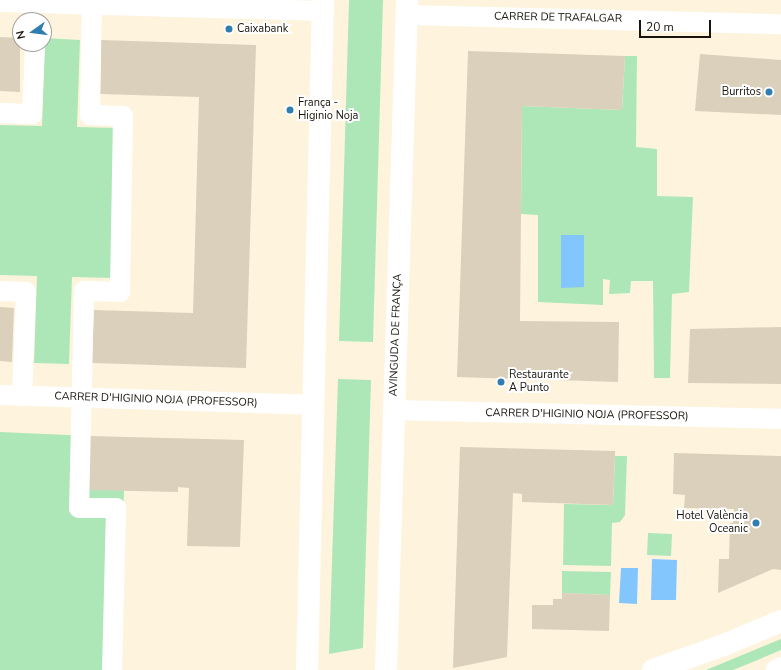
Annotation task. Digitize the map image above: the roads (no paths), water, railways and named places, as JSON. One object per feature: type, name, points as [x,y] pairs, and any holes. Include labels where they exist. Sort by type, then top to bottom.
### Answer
[{"type":"main road","points":[[307,670],[323,5]]},
{"type":"main road","name":"AVINGUDA DE FRANÇA","points":[[386,670],[407,8]]},
{"type":"main road","points":[[653,670],[724,645],[781,621]]},
{"type":"main road","points":[[777,670],[781,668]]},
{"type":"street","points":[[0,2],[36,12],[92,2],[323,5]]},
{"type":"street","points":[[92,2],[90,115],[123,116],[120,292],[84,291],[79,508],[116,508],[112,670]]},
{"type":"street","name":"CARRER DE TRAFALGAR","points":[[407,8],[781,24]]},
{"type":"street","points":[[0,113],[32,114],[35,52]]},
{"type":"street","points":[[0,291],[26,292],[22,396]]},
{"type":"street","name":"CARRER D'HIGINIO NOJA (PROFESSOR)","points":[[0,396],[313,405]]},
{"type":"street","name":"CARRER D'HIGINIO NOJA (PROFESSOR)","points":[[394,410],[781,419]]},
{"type":"water","points":[[561,235],[584,235],[584,287],[561,288]]},
{"type":"water","points":[[652,559],[677,560],[676,600],[651,600]]},
{"type":"water","points":[[621,568],[638,568],[637,604],[619,603]]},
{"type":"place","name":"Caixabank","points":[[229,29]]},
{"type":"place","name":"Burritos","points":[[769,92]]},
{"type":"place","name":"França - Higinio Noja","points":[[290,110]]},
{"type":"place","name":"Restaurante A Punto","points":[[501,382]]},
{"type":"place","name":"Hotel València Oceanic","points":[[756,523]]}]
